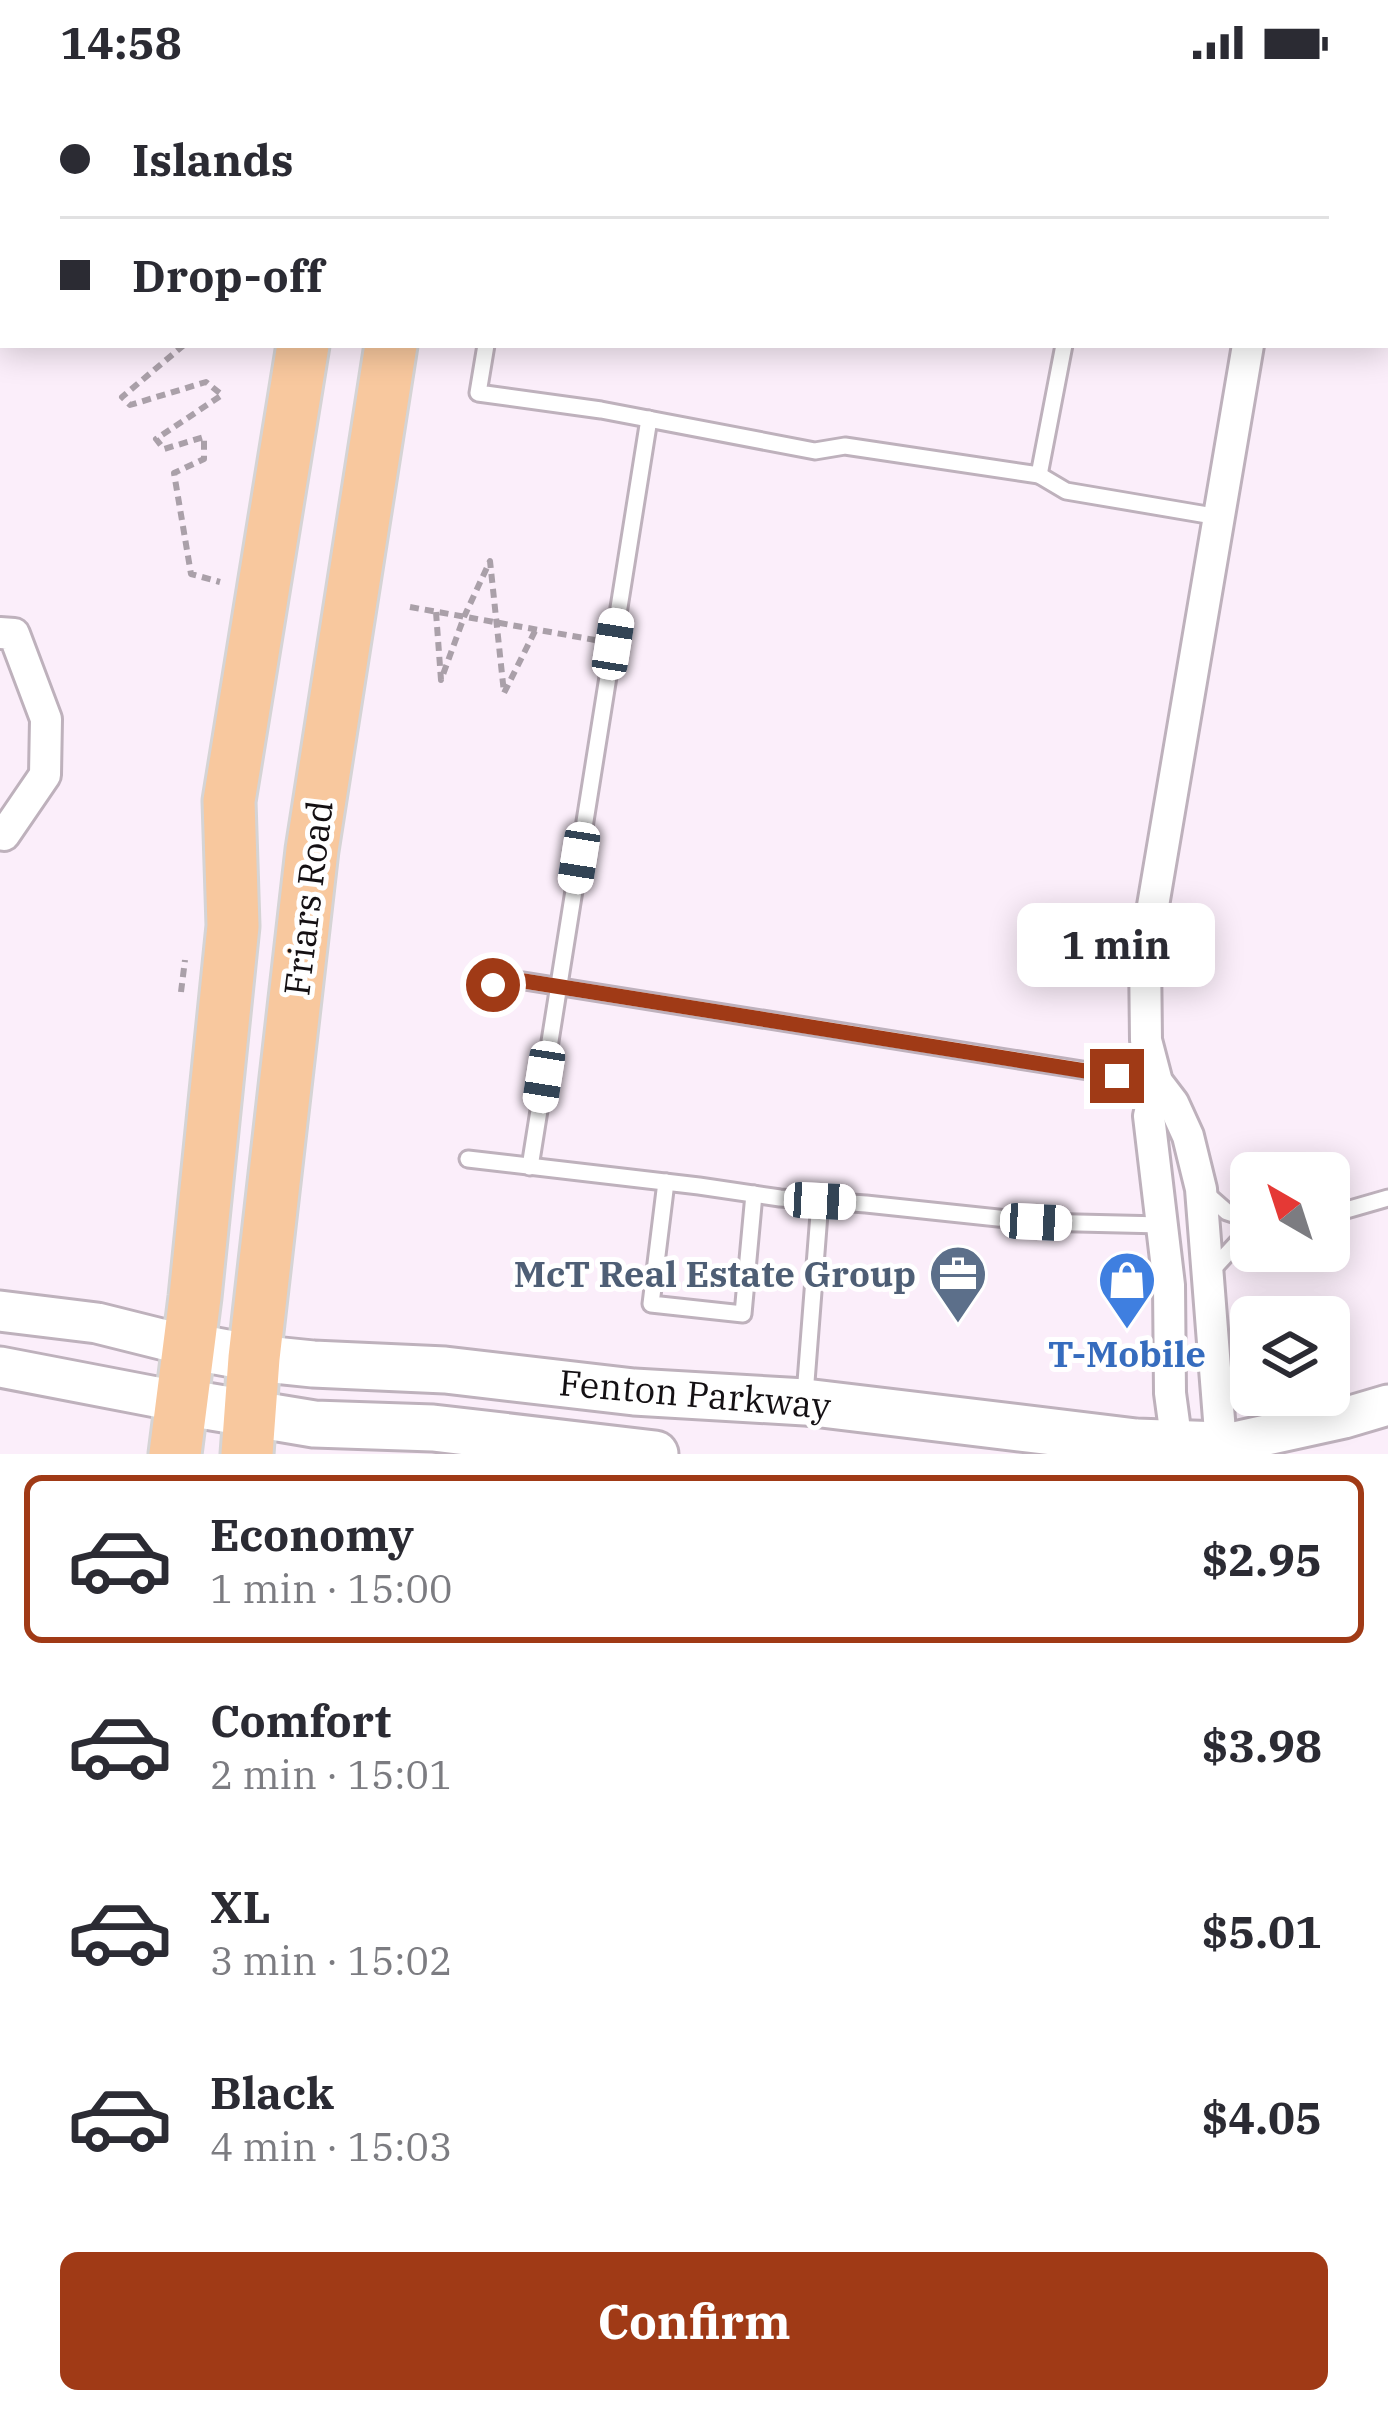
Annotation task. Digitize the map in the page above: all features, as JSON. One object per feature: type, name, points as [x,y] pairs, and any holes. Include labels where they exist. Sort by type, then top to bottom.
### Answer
[{"type":"highway","name":"Friars Road","points":[[175,1454],[233,926],[230,801],[303,348]]},
{"type":"highway","name":"Friars Road","points":[[249,1434],[312,850],[391,348]]},
{"type":"main road","name":"Fenton Parkway","points":[[189,1346],[254,1358],[445,1370],[634,1392],[805,1402],[1199,1450]]},
{"type":"main road","name":"Fenton Parkway","points":[[182,1402],[249,1434],[314,1424],[433,1428],[655,1454]]},
{"type":"street","points":[[1199,1450],[1170,1393],[1169,1285],[1149,1116],[1156,1082],[1146,1040],[1145,953],[1247,348]]},
{"type":"street","points":[[0,633],[14,634],[46,719],[45,775],[4,835],[0,834]]},
{"type":"street","points":[[1156,1082],[1173,1103],[1188,1136],[1201,1189],[1210,1274],[1199,1450]]},
{"type":"street","name":"Fenton Parkway","points":[[0,1311],[97,1323],[189,1346]]},
{"type":"street","name":"Fenton Parkway","points":[[0,1367],[182,1402]]},
{"type":"street","name":"Fenton Parkway","points":[[1199,1450],[1388,1405]]},
{"type":"lane","points":[[486,348],[478,393],[815,451],[845,446],[1039,476],[1066,491],[1219,517]]},
{"type":"lane","points":[[1039,476],[1063,348]]},
{"type":"lane","points":[[530,1166],[649,419]]},
{"type":"lane","points":[[493,985],[524,981],[1156,1082]]},
{"type":"lane","points":[[468,1159],[1036,1222],[1162,1225]]},
{"type":"lane","points":[[666,1182],[651,1304],[743,1314],[754,1194]]},
{"type":"lane","points":[[1201,1189],[1230,1213]]},
{"type":"lane","points":[[1350,1209],[1388,1198]]},
{"type":"lane","points":[[805,1402],[820,1201]]},
{"type":"lane","points":[[1210,1274],[1230,1250]]},
{"type":"path","points":[[180,348],[122,397],[130,405],[206,382],[222,394],[156,439],[164,449],[204,437],[204,459],[174,473],[191,574],[220,582]]},
{"type":"path","points":[[436,612],[441,680],[490,561],[503,693],[536,629]]},
{"type":"path","points":[[410,607],[613,644]]},
{"type":"place","name":"McT Real Estate Group","points":[[958,1325]]},
{"type":"place","name":"T-Mobile","points":[[1127,1331]]},
{"type":"route","points":[[493,985],[524,981],[1117,1076]]}]
